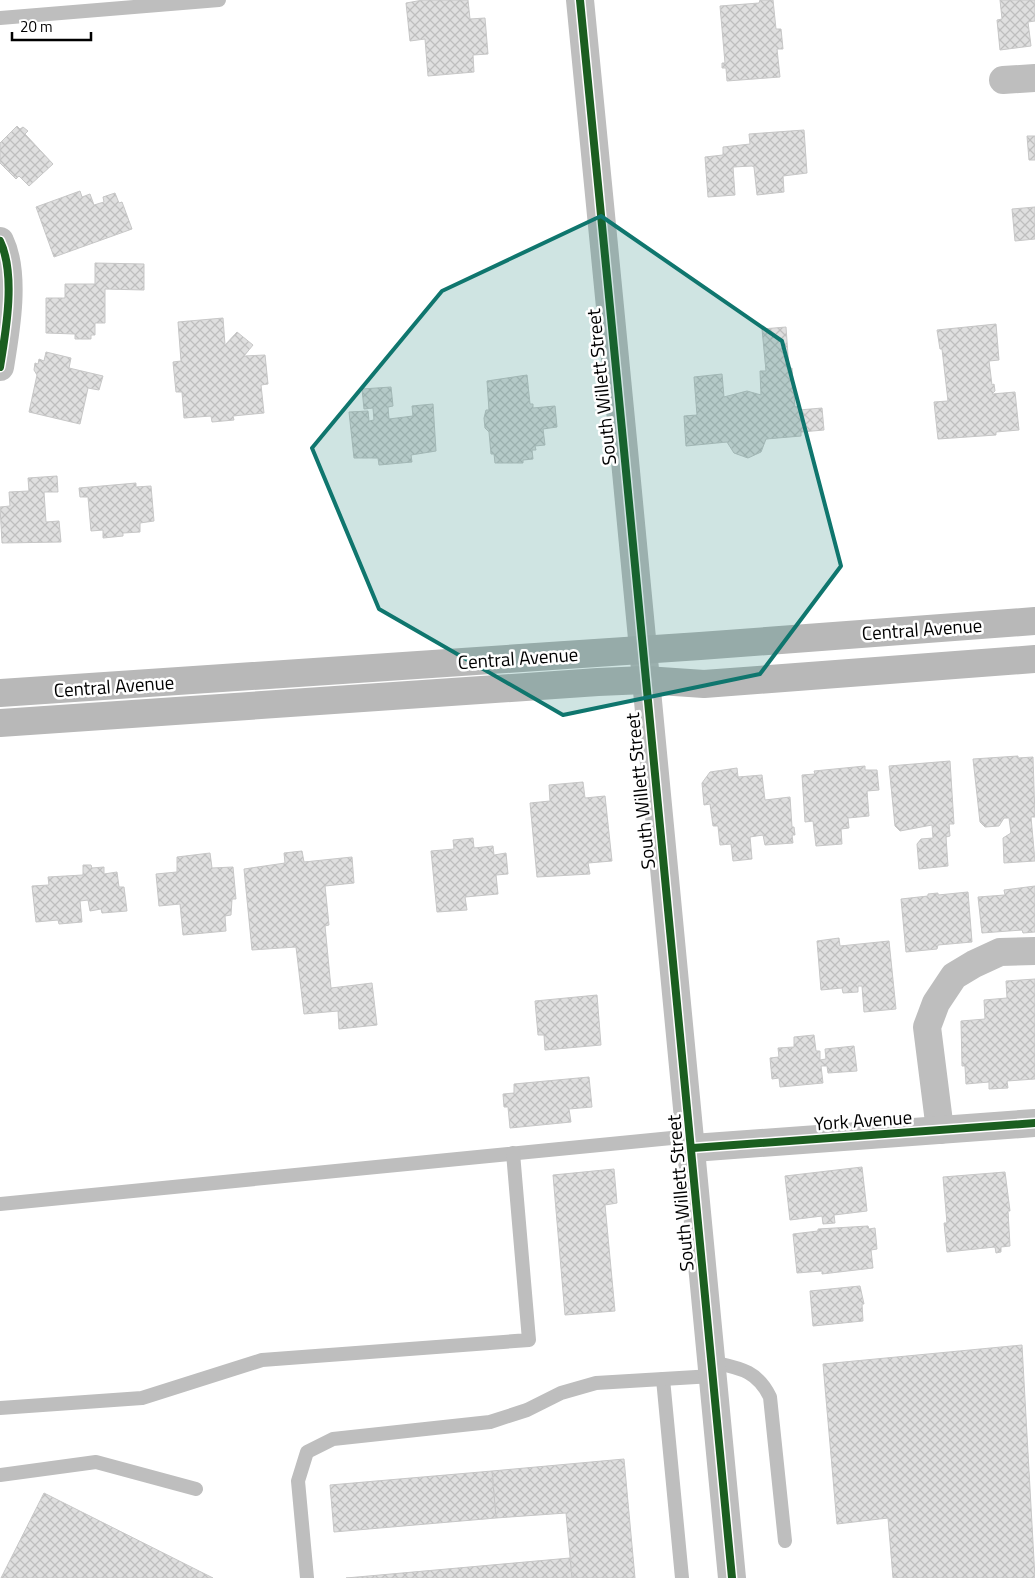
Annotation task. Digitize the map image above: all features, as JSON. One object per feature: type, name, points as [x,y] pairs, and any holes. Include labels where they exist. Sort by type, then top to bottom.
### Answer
[{"type":"main road","name":"Central Avenue","points":[[0,693],[1035,621]]},
{"type":"main road","name":"Central Avenue","points":[[0,723],[645,680],[704,684],[1035,659]]},
{"type":"street","name":"South Willett Street","points":[[580,0],[645,680],[692,1142],[732,1578]]},
{"type":"street","points":[[1003,80],[1035,78]]},
{"type":"street","points":[[0,241],[7,254],[8,311],[0,367]]},
{"type":"street","points":[[940,1130],[927,1028],[936,1003],[954,976],[974,964],[1000,952],[1035,950]]},
{"type":"street","name":"York Avenue","points":[[692,1142],[940,1130],[1035,1123]]},
{"type":"lane","points":[[0,18],[219,0]]},
{"type":"lane","points":[[304,673],[305,702]]},
{"type":"lane","points":[[0,1204],[512,1153],[692,1142]]},
{"type":"lane","points":[[0,1408],[142,1398],[262,1360],[529,1340],[512,1153]]},
{"type":"lane","points":[[308,1578],[298,1481],[306,1452],[333,1439],[490,1422],[526,1410],[562,1392],[596,1383],[663,1379],[713,1369],[740,1368],[753,1374],[764,1384],[770,1398],[784,1541]]},
{"type":"lane","points":[[663,1379],[682,1578]]},
{"type":"lane","points":[[0,1475],[96,1462],[196,1489]]},
{"type":"highlighted area","points":[[601,216],[782,341],[841,566],[760,674],[563,715],[379,609],[312,448],[442,291]]},
{"type":"building","points":[[423,0],[468,0],[470,19],[485,18],[488,54],[473,55],[474,72],[428,76],[425,39],[410,41],[406,3]]},
{"type":"building","points":[[760,0],[773,0],[776,29],[781,29],[783,49],[777,49],[780,77],[727,81],[726,68],[722,68],[722,63],[725,63],[720,6],[759,3]]},
{"type":"building","points":[[1000,0],[1035,0],[1035,21],[1028,22],[1031,46],[1000,50],[997,20],[1002,19]]},
{"type":"building","points":[[17,126],[20,129],[23,127],[28,131],[25,134],[53,164],[29,186],[19,176],[16,179],[0,163],[0,143]]},
{"type":"building","points":[[804,130],[807,173],[783,176],[784,192],[757,195],[754,167],[733,167],[735,195],[708,197],[705,157],[723,155],[723,147],[750,144],[749,134]]},
{"type":"building","points":[[1027,136],[1035,136],[1035,160],[1029,160]]},
{"type":"building","points":[[80,191],[82,197],[90,194],[94,205],[104,202],[103,197],[115,193],[119,203],[122,202],[132,229],[54,257],[36,207]]},
{"type":"building","points":[[1035,207],[1035,239],[1015,241],[1012,209]]},
{"type":"building","points":[[95,263],[144,264],[144,290],[105,289],[105,323],[95,323],[95,335],[91,335],[91,339],[75,339],[75,334],[46,333],[46,298],[65,298],[65,284],[95,284]]},
{"type":"building","points":[[223,318],[225,345],[237,332],[253,345],[244,356],[265,355],[268,384],[261,385],[264,413],[233,416],[234,420],[212,422],[211,416],[184,418],[182,392],[176,392],[173,362],[181,361],[178,322]]},
{"type":"building","points":[[996,324],[999,360],[989,361],[992,385],[994,384],[995,391],[992,394],[1015,392],[1019,430],[996,432],[996,435],[938,439],[934,402],[948,401],[942,349],[940,349],[937,330]]},
{"type":"building","points":[[786,327],[789,369],[792,368],[795,407],[799,406],[799,410],[822,408],[824,430],[801,432],[801,436],[766,439],[761,452],[748,458],[734,453],[727,442],[686,446],[684,416],[697,415],[694,377],[722,374],[724,397],[747,391],[761,395],[760,371],[766,371],[762,329]]},
{"type":"building","points":[[46,352],[71,358],[69,368],[103,376],[99,390],[88,388],[80,424],[29,412],[37,375],[34,370],[35,363],[38,364],[39,359],[44,361]]},
{"type":"building","points":[[527,375],[530,404],[533,404],[533,408],[555,406],[557,427],[543,429],[545,445],[535,446],[536,450],[532,450],[533,459],[523,460],[523,463],[495,463],[494,454],[491,454],[489,432],[485,428],[484,418],[486,410],[489,410],[487,381]]},
{"type":"building","points":[[391,387],[393,406],[388,407],[389,419],[413,416],[412,406],[433,404],[436,451],[411,455],[412,462],[379,465],[378,458],[354,458],[349,412],[368,411],[369,421],[374,420],[373,408],[364,409],[362,389]]},
{"type":"building","points":[[57,476],[58,492],[44,492],[46,522],[59,521],[61,542],[2,543],[0,507],[10,506],[9,492],[29,491],[28,478]]},
{"type":"building","points":[[136,483],[136,487],[151,486],[154,521],[140,523],[140,532],[123,533],[123,536],[103,538],[103,530],[91,531],[88,497],[80,497],[79,488]]},
{"type":"building","points":[[1018,756],[1018,758],[1033,757],[1035,817],[1031,817],[1035,861],[1004,863],[1003,838],[1011,833],[1009,818],[1004,818],[999,826],[985,827],[980,822],[973,759]]},
{"type":"building","points":[[950,761],[954,824],[949,824],[950,836],[946,837],[948,866],[919,869],[917,844],[921,839],[933,838],[932,825],[900,831],[895,826],[889,766]]},
{"type":"building","points":[[865,766],[865,770],[877,770],[879,790],[867,791],[869,816],[848,818],[849,828],[841,829],[842,844],[816,846],[813,821],[805,822],[802,775],[815,774],[814,771]]},
{"type":"building","points":[[737,768],[738,777],[762,775],[765,800],[790,797],[792,827],[794,827],[795,835],[792,835],[793,843],[765,845],[763,835],[750,837],[752,859],[733,861],[731,844],[720,845],[718,826],[713,826],[710,804],[704,805],[702,783],[710,772]]},
{"type":"building","points":[[583,782],[585,798],[605,796],[612,861],[588,863],[590,874],[537,877],[530,803],[550,801],[549,785]]},
{"type":"building","points":[[473,838],[474,848],[493,846],[494,855],[506,853],[508,874],[496,875],[498,894],[465,897],[467,910],[437,912],[431,851],[454,849],[453,840]]},
{"type":"building","points":[[302,851],[304,862],[352,857],[354,883],[325,886],[329,925],[325,926],[331,988],[372,983],[377,1025],[339,1029],[338,1011],[304,1014],[296,947],[252,950],[244,869],[285,863],[284,853]]},
{"type":"building","points":[[210,853],[212,868],[233,867],[236,899],[232,899],[231,915],[225,916],[226,931],[183,935],[180,904],[159,906],[156,874],[177,872],[177,857]]},
{"type":"building","points":[[83,865],[91,865],[92,868],[104,867],[104,874],[117,872],[119,887],[124,887],[127,911],[102,913],[101,909],[90,911],[88,900],[80,901],[82,922],[59,924],[58,920],[36,922],[32,886],[49,885],[48,877],[83,875]]},
{"type":"building","points":[[1035,886],[1035,932],[1023,933],[1022,930],[982,933],[978,897],[1005,895],[1004,890]]},
{"type":"building","points":[[968,892],[972,942],[938,945],[937,949],[906,952],[901,899],[928,896],[928,894]]},
{"type":"building","points":[[839,938],[840,946],[889,941],[896,1009],[864,1012],[862,986],[858,986],[858,992],[843,993],[842,988],[821,990],[817,941]]},
{"type":"building","points":[[1035,979],[1035,1079],[1007,1081],[1008,1088],[989,1089],[989,1082],[966,1084],[965,1066],[962,1066],[961,1021],[985,1019],[984,1000],[1007,998],[1006,981]]},
{"type":"building","points":[[597,995],[601,1045],[545,1050],[544,1035],[538,1035],[535,1001]]},
{"type":"building","points":[[814,1035],[816,1051],[820,1051],[820,1060],[826,1059],[825,1049],[854,1046],[857,1071],[828,1073],[827,1066],[821,1066],[823,1083],[780,1087],[779,1078],[772,1079],[770,1058],[779,1057],[778,1048],[794,1047],[794,1037]]},
{"type":"building","points":[[589,1077],[592,1107],[569,1109],[571,1122],[510,1128],[508,1107],[504,1107],[503,1094],[514,1093],[514,1084]]},
{"type":"building","points":[[862,1167],[867,1211],[834,1215],[835,1223],[823,1224],[822,1216],[790,1220],[785,1176]]},
{"type":"building","points":[[614,1169],[617,1203],[605,1205],[615,1311],[565,1315],[553,1175]]},
{"type":"building","points":[[1005,1172],[1010,1211],[1008,1211],[1010,1246],[1001,1247],[1001,1252],[996,1253],[995,1247],[947,1252],[944,1223],[947,1223],[943,1177]]},
{"type":"building","points":[[868,1226],[869,1229],[875,1228],[877,1249],[871,1250],[873,1268],[822,1274],[822,1271],[797,1273],[793,1234],[818,1231],[818,1229]]},
{"type":"building","points":[[860,1286],[864,1304],[862,1304],[863,1321],[813,1326],[810,1291]]},
{"type":"building","points":[[1022,1345],[1035,1578],[893,1578],[888,1518],[837,1524],[823,1364]]},
{"type":"building","points":[[624,1459],[635,1578],[572,1578],[566,1513],[496,1518],[492,1471]]},
{"type":"building","points":[[492,1471],[496,1518],[334,1532],[330,1485]]},
{"type":"building","points":[[44,1493],[213,1578],[1,1578]]},
{"type":"building","points":[[570,1558],[572,1578],[346,1578]]},
{"type":"cycle path","points":[[580,0],[732,1578]]},
{"type":"cycle path","points":[[0,241],[5,254],[9,286],[7,320],[0,367]]},
{"type":"cycle path","points":[[693,1148],[1035,1123]]}]
